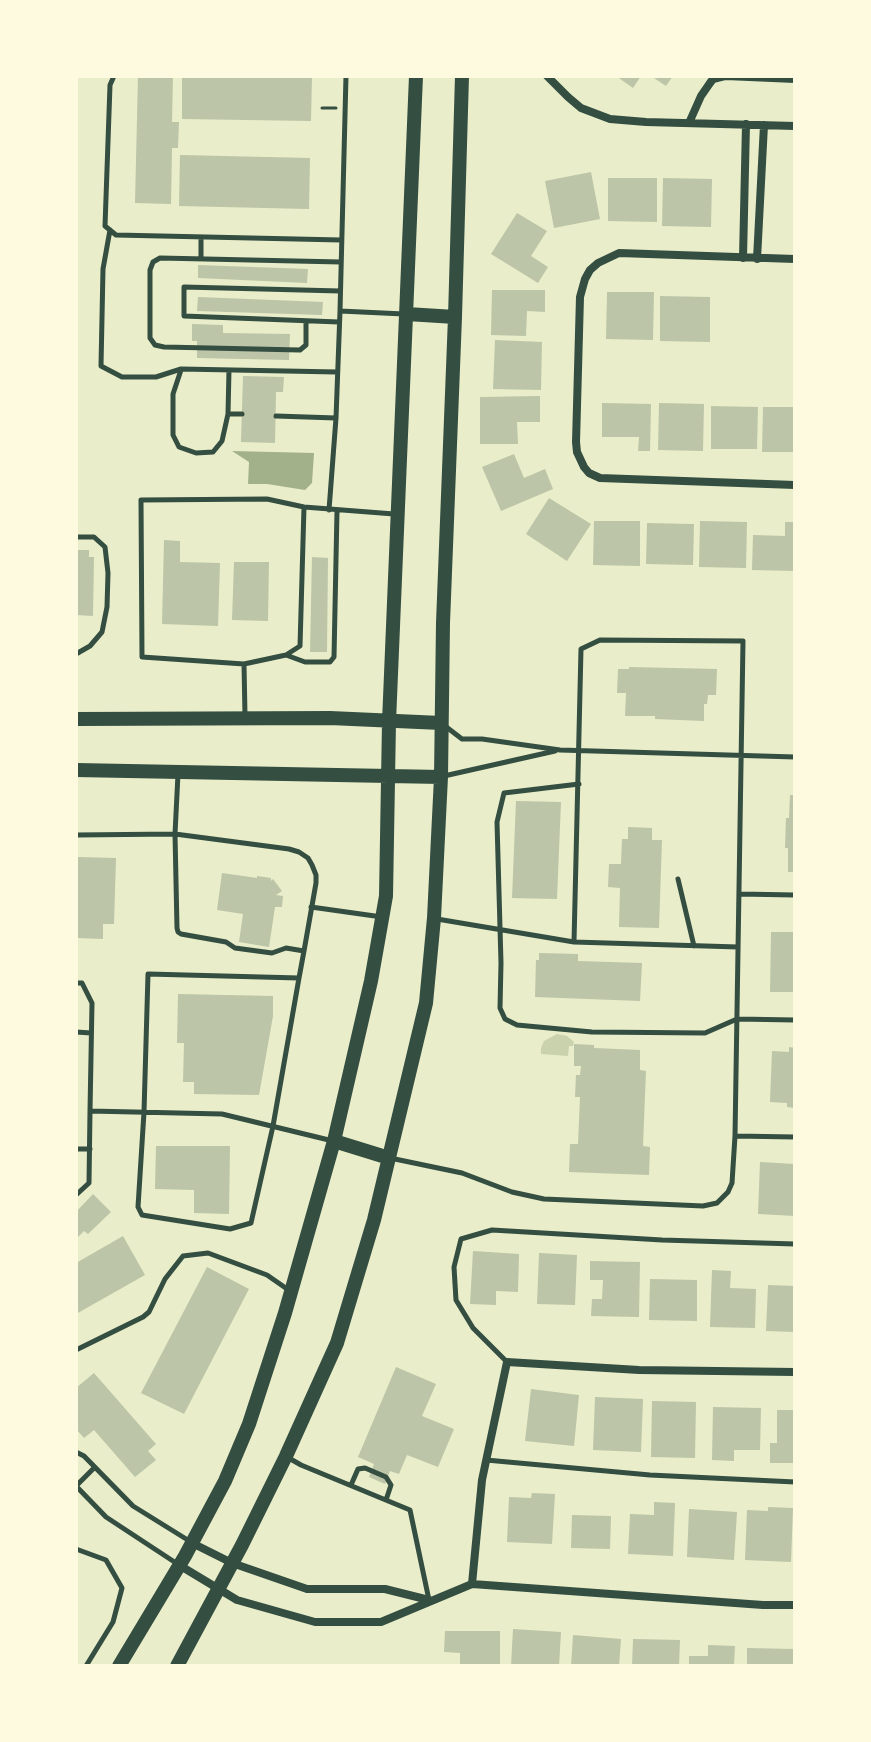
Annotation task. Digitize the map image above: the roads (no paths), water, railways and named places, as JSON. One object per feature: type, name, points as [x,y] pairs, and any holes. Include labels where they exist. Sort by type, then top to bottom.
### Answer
[{"type":"main road","points":[[119,1666],[192,1543],[225,1481],[249,1424],[334,1141],[371,981],[386,896],[387,776],[416,76]]},
{"type":"main road","points":[[177,1666],[286,1456],[337,1343],[374,1220],[426,1003],[441,777],[443,623],[462,76]]},
{"type":"main road","points":[[407,314],[455,317]]},
{"type":"main road","points":[[76,719],[245,717],[441,723]]},
{"type":"main road","points":[[76,770],[441,777]]},
{"type":"main road","points":[[334,1141],[389,1158]]},
{"type":"street","points":[[547,76],[581,108],[610,119],[795,126]]},
{"type":"street","points":[[689,123],[713,79],[726,76],[795,79]]},
{"type":"street","points":[[743,258],[746,124]]},
{"type":"street","points":[[757,259],[764,125]]},
{"type":"street","points":[[795,259],[619,253],[590,270],[580,297],[577,452],[589,473],[600,478],[795,485]]},
{"type":"street","points":[[472,1584],[486,1460],[507,1362],[639,1370],[795,1372]]},
{"type":"street","points":[[192,1543],[232,1563],[307,1589],[385,1589],[430,1600]]},
{"type":"street","points":[[179,1565],[237,1600],[315,1622],[381,1622],[472,1584],[795,1605]]},
{"type":"lane","points":[[114,76],[110,85],[105,226],[116,235],[341,240]]},
{"type":"lane","points":[[329,510],[336,418],[346,76]]},
{"type":"lane","points":[[110,230],[103,269],[101,366],[122,377],[156,377],[181,369],[337,372]]},
{"type":"lane","points":[[201,237],[201,259]]},
{"type":"lane","points":[[306,322],[306,345],[300,350],[155,345],[150,338],[150,270],[153,262],[160,258],[341,262]]},
{"type":"lane","points":[[339,322],[184,316],[184,287],[340,291]]},
{"type":"lane","points":[[340,311],[407,314]]},
{"type":"lane","points":[[181,369],[173,394],[173,435],[179,447],[196,453],[213,452],[222,441],[228,414],[229,370]]},
{"type":"lane","points":[[228,414],[242,414]]},
{"type":"lane","points":[[276,416],[336,418]]},
{"type":"lane","points":[[304,507],[300,646],[286,655],[244,664],[142,657],[141,500],[267,499],[337,511],[399,514]]},
{"type":"lane","points":[[286,655],[305,662],[330,662],[334,657],[337,511]]},
{"type":"lane","points":[[76,537],[94,537],[105,547],[108,573],[107,607],[102,632],[90,646],[76,654]]},
{"type":"lane","points":[[389,1158],[462,1173],[512,1192],[544,1199],[703,1206],[717,1203],[725,1197],[730,1188],[735,1136],[743,641],[600,640],[581,649],[574,942]]},
{"type":"lane","points":[[244,664],[245,717]]},
{"type":"lane","points":[[441,723],[462,739],[560,750],[795,757]]},
{"type":"lane","points":[[441,777],[560,750]]},
{"type":"lane","points":[[178,773],[175,834],[178,932],[226,942],[235,948],[272,953],[286,948],[304,951]]},
{"type":"lane","points":[[579,784],[504,793],[497,822],[500,1008],[505,1019],[517,1025],[592,1032],[705,1033],[737,1019],[795,1020]]},
{"type":"lane","points":[[76,835],[175,834],[289,849],[308,858],[315,871],[316,883],[273,1126],[251,1223],[230,1229],[142,1215],[138,1207],[148,974],[299,978]]},
{"type":"lane","points":[[678,879],[694,946]]},
{"type":"lane","points":[[739,894],[795,895]]},
{"type":"lane","points":[[311,907],[382,917]]},
{"type":"lane","points":[[434,918],[574,942],[738,947]]},
{"type":"lane","points":[[76,983],[82,983],[92,1003],[89,1183],[76,1195]]},
{"type":"lane","points":[[76,1032],[91,1033]]},
{"type":"lane","points":[[90,1111],[222,1114],[334,1141]]},
{"type":"lane","points":[[735,1136],[795,1137]]},
{"type":"lane","points":[[76,1149],[90,1149]]},
{"type":"lane","points":[[507,1362],[473,1328],[456,1300],[454,1267],[461,1239],[492,1230],[795,1244]]},
{"type":"lane","points":[[76,1350],[149,1312],[165,1279],[183,1256],[208,1253],[267,1275],[291,1291]]},
{"type":"lane","points":[[76,1452],[84,1456],[133,1506],[192,1543]]},
{"type":"lane","points":[[286,1456],[410,1510],[430,1600]]},
{"type":"lane","points":[[486,1460],[650,1475],[795,1482]]},
{"type":"lane","points":[[94,1468],[76,1486],[106,1517],[179,1565]]},
{"type":"lane","points":[[351,1485],[358,1469],[375,1472],[386,1477],[391,1485],[386,1500]]},
{"type":"lane","points":[[76,1549],[106,1560],[122,1588],[113,1622],[86,1666]]}]
